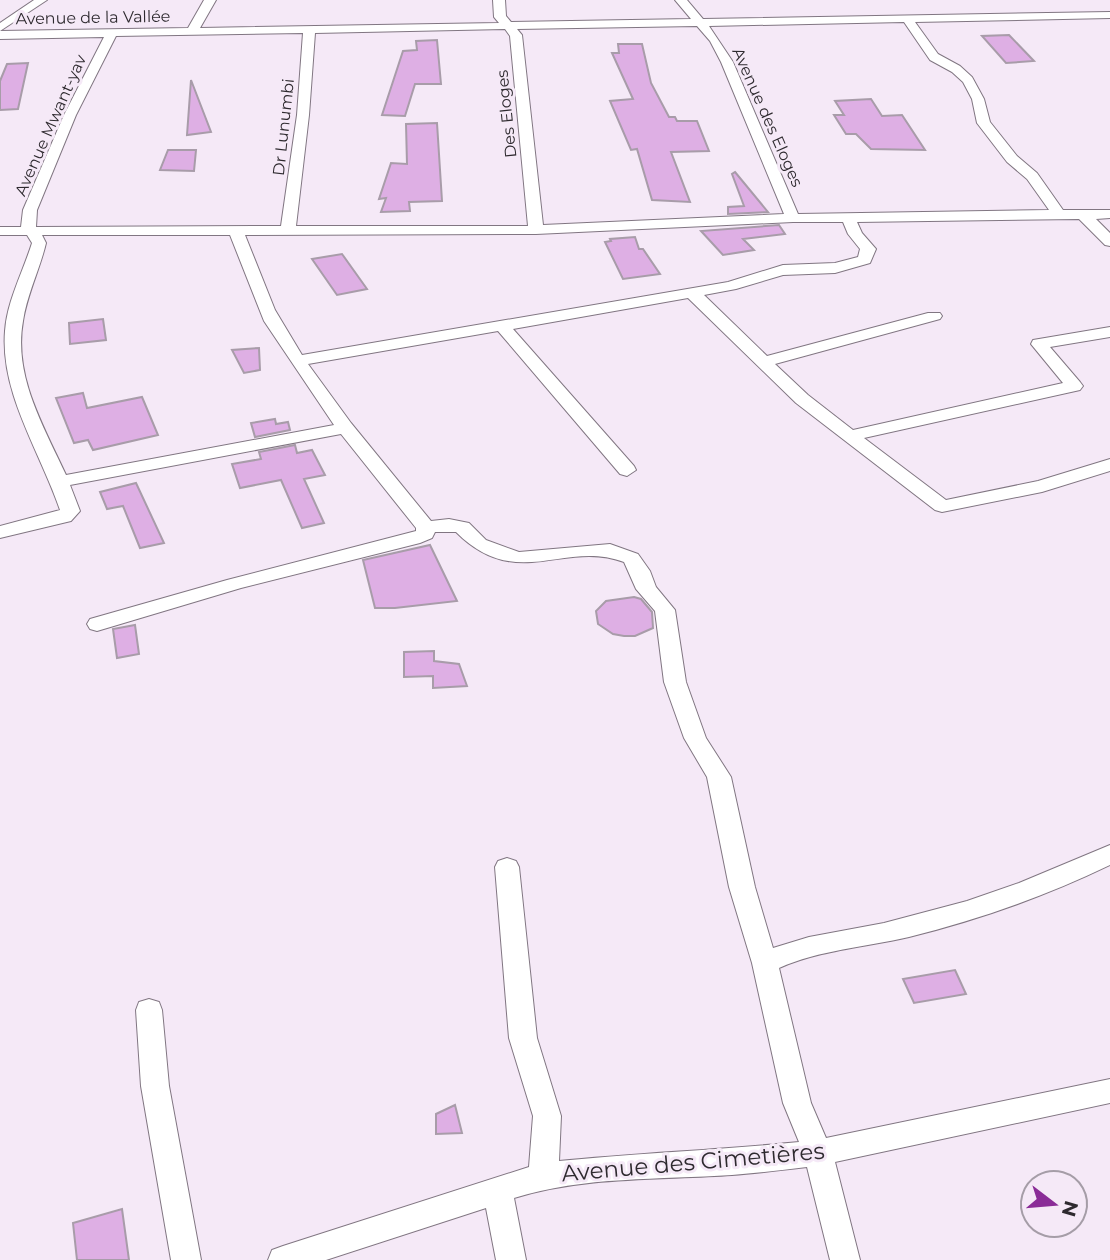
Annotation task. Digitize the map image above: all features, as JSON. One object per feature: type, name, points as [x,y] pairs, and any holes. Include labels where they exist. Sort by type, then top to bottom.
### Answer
[{"type":"street","points":[[0,28],[41,0]]},
{"type":"street","points":[[192,31],[210,0]]},
{"type":"street","name":"Des Eloges","points":[[499,0],[500,18],[516,35],[536,230]]},
{"type":"street","name":"Avenue des Eloges","points":[[681,0],[715,40],[727,62],[793,218]]},
{"type":"street","points":[[1080,0],[1105,15],[1110,27]]},
{"type":"street","points":[[895,15],[934,57],[956,69],[968,80],[978,99],[984,123],[1012,159],[1032,176],[1059,215]]},
{"type":"street","name":"Avenue de la Vallée","points":[[0,35],[700,23],[895,15],[1105,15]]},
{"type":"street","name":"Dr Lunumbi","points":[[288,229],[303,115],[309,29]]},
{"type":"street","name":"Avenue Mwant-yav","points":[[58,482],[12,365],[12,332],[21,291],[39,243],[27,224],[30,210],[70,115],[112,33]]},
{"type":"street","points":[[1084,215],[1110,242]]},
{"type":"street","points":[[0,231],[536,230],[793,218],[1110,215]]},
{"type":"street","points":[[298,361],[730,286],[780,271],[836,270],[865,260],[868,249],[855,234],[848,217]]},
{"type":"street","points":[[97,625],[234,584],[425,534],[426,527],[345,428],[271,319],[236,232]]},
{"type":"street","points":[[691,292],[802,399],[942,506],[1042,486],[1110,465]]},
{"type":"street","points":[[764,362],[934,316]]},
{"type":"street","points":[[502,326],[626,470]]},
{"type":"street","points":[[849,436],[1074,386],[1040,344],[1110,332]]},
{"type":"street","points":[[0,532],[67,514],[69,508],[58,482],[345,428]]},
{"type":"street","points":[[426,527],[462,527],[479,544],[517,558],[610,550],[631,558],[640,571],[646,589],[665,610],[675,682],[695,738],[719,777],[742,887],[765,962],[797,1102],[818,1153],[845,1260]]},
{"type":"street","points":[[765,962],[783,954],[886,933],[973,909],[1046,882],[1110,853]]},
{"type":"street","points":[[507,867],[523,1038],[547,1116],[543,1176]]},
{"type":"street","points":[[149,1010],[155,1086],[186,1260]]},
{"type":"street","name":"Avenue des Cimetières","points":[[283,1260],[543,1176],[660,1164],[731,1162],[818,1153],[1110,1091]]},
{"type":"street","points":[[498,1191],[511,1260]]},
{"type":"building","points":[[1009,35],[1034,61],[1006,63],[982,36]]},
{"type":"building","points":[[437,40],[441,84],[415,84],[405,116],[382,115],[403,51],[417,50],[416,41]]},
{"type":"building","points":[[618,44],[642,44],[651,83],[669,117],[675,117],[677,121],[697,121],[709,151],[671,152],[690,202],[652,200],[637,149],[631,150],[610,101],[633,99],[612,53],[619,53]]},
{"type":"building","points":[[28,63],[18,109],[0,110],[0,81],[7,64]]},
{"type":"building","points":[[191,80],[211,132],[187,135]]},
{"type":"building","points":[[871,99],[882,116],[902,115],[925,150],[871,149],[856,134],[846,134],[834,115],[844,115],[835,101]]},
{"type":"building","points":[[437,123],[442,201],[409,202],[410,211],[381,212],[386,198],[379,199],[391,163],[407,164],[406,124]]},
{"type":"building","points":[[168,150],[196,150],[194,171],[160,170]]},
{"type":"building","points":[[735,172],[768,212],[728,214],[728,207],[744,206],[732,174]]},
{"type":"building","points":[[779,225],[785,234],[743,239],[754,250],[723,255],[701,231]]},
{"type":"building","points":[[635,237],[639,249],[643,249],[660,274],[623,279],[605,242],[611,241],[610,239]]},
{"type":"building","points":[[342,254],[367,289],[337,295],[312,259]]},
{"type":"building","points":[[103,319],[106,340],[70,344],[69,323]]},
{"type":"building","points":[[259,348],[260,370],[244,373],[232,350]]},
{"type":"building","points":[[83,393],[87,408],[142,397],[158,435],[93,450],[88,440],[74,443],[56,398]]},
{"type":"building","points":[[275,419],[276,424],[288,422],[290,430],[255,437],[251,423]]},
{"type":"building","points":[[295,445],[297,453],[312,450],[325,475],[304,479],[324,523],[302,528],[281,480],[240,488],[232,464],[261,459],[259,452]]},
{"type":"building","points":[[136,483],[164,543],[140,548],[123,506],[107,509],[100,492]]},
{"type":"building","points":[[430,545],[457,601],[375,608],[363,560]]},
{"type":"building","points":[[634,597],[641,599],[652,612],[653,628],[635,636],[624,636],[613,634],[598,624],[596,611],[606,601]]},
{"type":"building","points":[[135,625],[139,654],[117,658],[113,629]]},
{"type":"building","points":[[434,651],[434,661],[459,664],[467,686],[433,688],[433,676],[404,677],[404,652]]},
{"type":"building","points":[[955,970],[966,994],[914,1003],[903,979]]},
{"type":"building","points":[[455,1105],[462,1133],[436,1134],[436,1114]]},
{"type":"building","points":[[122,1209],[129,1260],[77,1260],[73,1223]]}]
